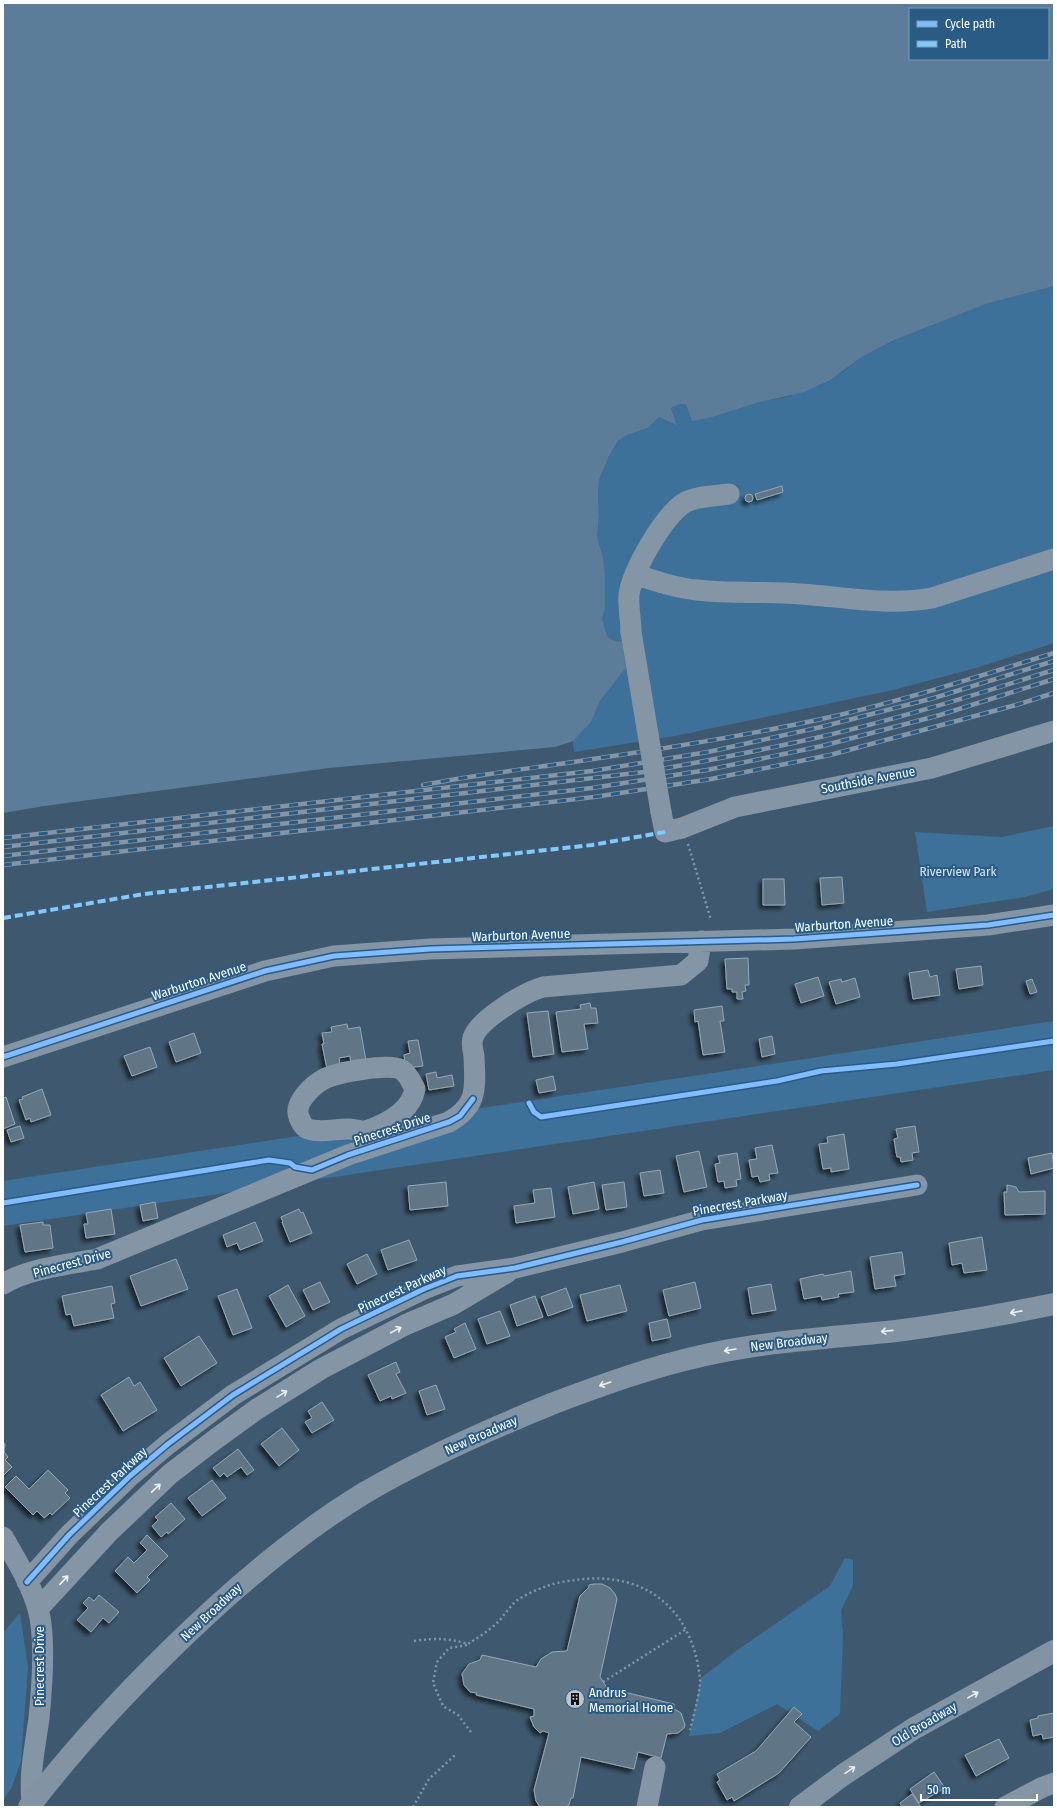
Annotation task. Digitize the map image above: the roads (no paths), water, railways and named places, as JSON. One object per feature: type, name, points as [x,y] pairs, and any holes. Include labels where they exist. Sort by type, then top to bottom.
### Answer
[{"type":"main road","name":"New Broadway","points":[[30,1805],[76,1749],[124,1696],[212,1610],[260,1568],[317,1525],[364,1493],[458,1444],[592,1389],[660,1366],[703,1355],[764,1344],[946,1324],[1054,1304]]},
{"type":"main road","name":"Old Broadway","points":[[800,1807],[843,1775],[914,1729],[1054,1651]]},
{"type":"street","name":"Southside Avenue","points":[[729,494],[698,498],[685,503],[674,511],[660,529],[635,574],[629,595],[631,632],[661,812],[674,830],[735,807],[932,768],[1054,731]]},
{"type":"street","points":[[635,574],[653,580],[696,590],[800,594],[889,602],[913,602],[932,598],[1054,559]]},
{"type":"street","name":"Warburton Avenue","points":[[3,1057],[265,970],[334,956],[430,949],[794,939],[988,925],[1054,915]]},
{"type":"street","name":"Pinecrest Drive","points":[[3,1284],[12,1279],[43,1270],[97,1259],[296,1176],[368,1140],[438,1126],[460,1116],[473,1099],[475,1084],[472,1039],[478,1028],[491,1016],[533,990],[543,987],[681,975],[698,961],[701,941]]},
{"type":"street","points":[[387,1067],[401,1069],[406,1074],[415,1089],[413,1100],[406,1109],[368,1140],[349,1129],[317,1131],[307,1128],[301,1122],[298,1114],[301,1101],[313,1087],[325,1079],[356,1070],[387,1067]]},
{"type":"street","name":"Pinecrest Parkway","points":[[27,1582],[69,1535],[130,1476],[168,1444],[233,1395],[341,1329],[424,1288],[457,1276],[515,1268],[622,1242],[702,1220],[917,1185]]},
{"type":"street","name":"Pinecrest Parkway","points":[[38,1609],[109,1532],[170,1474],[258,1409],[321,1369],[405,1325],[454,1304],[515,1268]]},
{"type":"street","points":[[243,1390],[258,1409]]},
{"type":"street","name":"Pinecrest Drive","points":[[3,1537],[22,1570],[38,1609],[42,1646],[41,1690],[30,1777],[30,1805]]},
{"type":"street","points":[[647,1807],[655,1767]]},
{"type":"street","points":[[1005,1807],[1043,1786],[1054,1782]]},
{"type":"railway","points":[[423,785],[486,774],[677,746],[789,726],[907,698],[1054,653]]},
{"type":"railway","points":[[3,838],[592,771],[708,752],[821,727],[934,698],[1054,661]]},
{"type":"railway","points":[[3,847],[644,772],[754,751],[850,730],[938,706],[1054,670]]},
{"type":"railway","points":[[3,856],[592,788],[707,770],[822,746],[940,715],[1054,679]]},
{"type":"railway","points":[[3,865],[594,797],[711,779],[830,755],[1016,705],[1054,693]]},
{"type":"place","name":"Andrus Memorial Home","points":[[575,1699]]},
{"type":"park label","name":"Riverview Park","points":[[958,871]]}]
